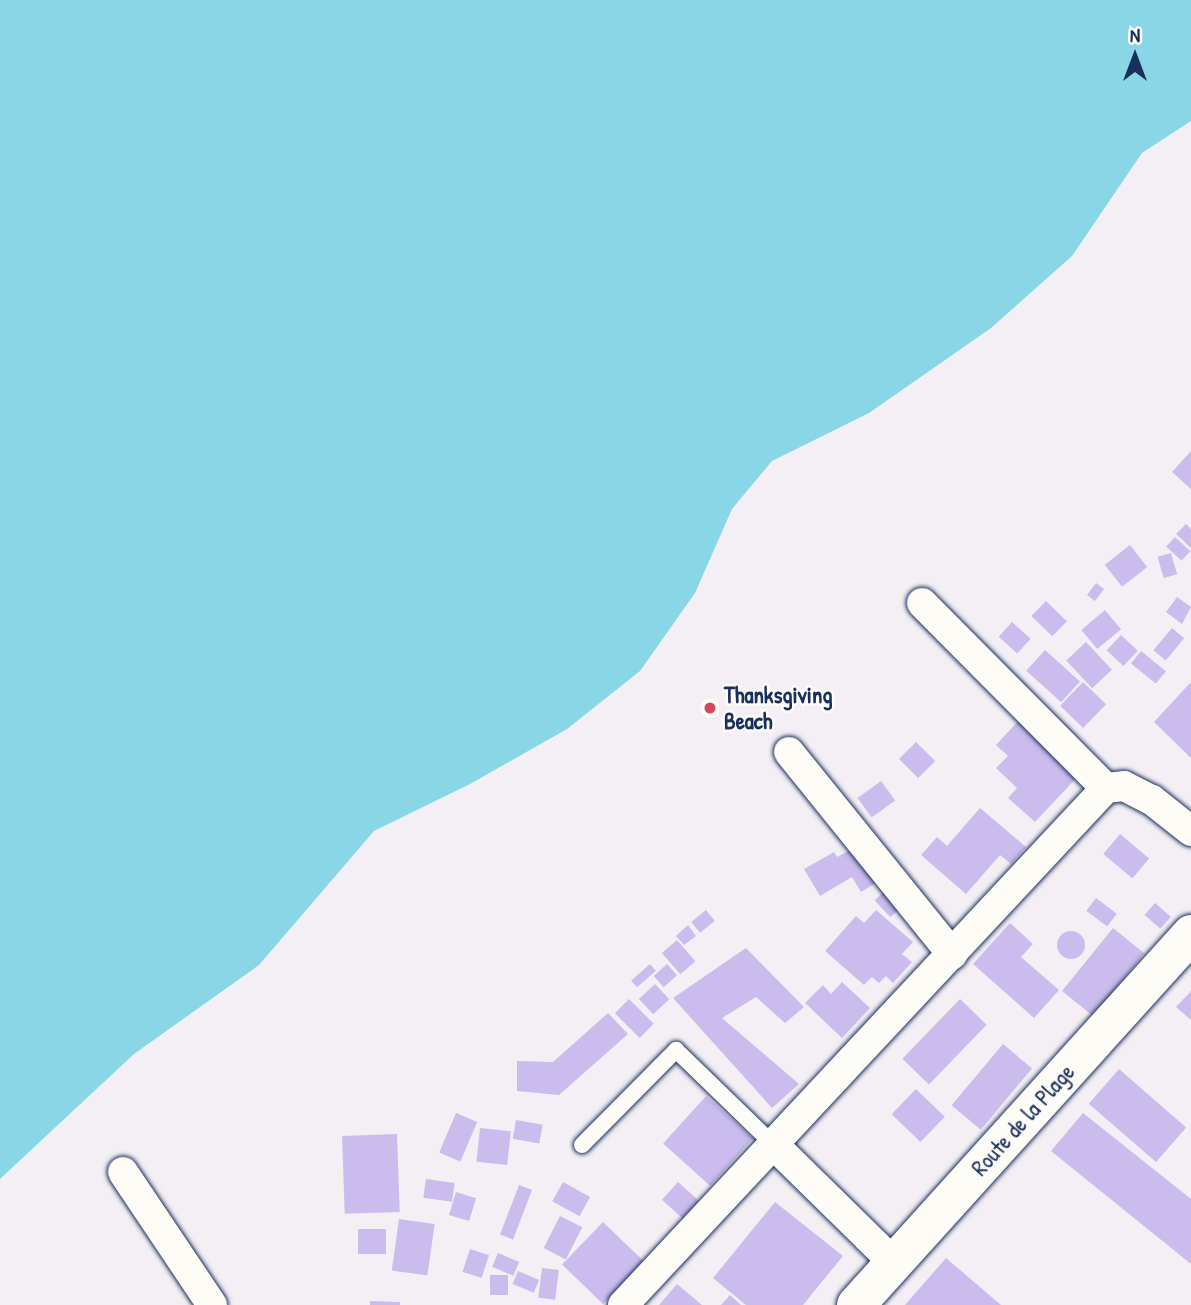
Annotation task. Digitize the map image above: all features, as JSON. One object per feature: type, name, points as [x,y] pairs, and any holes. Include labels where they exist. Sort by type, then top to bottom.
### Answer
[{"type":"main road","name":"Route de la Plage","points":[[856,1305],[1191,934]]},
{"type":"street","points":[[922,603],[1105,788]]},
{"type":"street","points":[[789,752],[952,954]]},
{"type":"street","points":[[623,1305],[1105,788],[1124,786],[1152,800],[1191,831]]},
{"type":"street","points":[[774,1145],[894,1262]]},
{"type":"street","points":[[123,1172],[212,1305]]},
{"type":"lane","points":[[582,1145],[676,1050],[774,1145]]},
{"type":"water","points":[[0,0],[1191,0],[1191,121],[1142,153],[1072,256],[991,328],[869,413],[772,461],[732,509],[695,593],[640,671],[567,729],[470,784],[374,831],[259,965],[134,1054],[0,1179]]},
{"type":"building","points":[[1191,451],[1191,489],[1172,472]]},
{"type":"building","points":[[1186,524],[1191,529],[1191,548],[1176,534]]},
{"type":"building","points":[[1175,537],[1190,551],[1181,561],[1166,547]]},
{"type":"building","points":[[1130,545],[1147,567],[1122,587],[1105,565]]},
{"type":"building","points":[[1171,553],[1177,574],[1164,578],[1158,557]]},
{"type":"building","points":[[1096,583],[1104,589],[1095,601],[1087,595]]},
{"type":"building","points":[[1177,597],[1191,607],[1182,624],[1166,612]]},
{"type":"building","points":[[1046,601],[1067,621],[1052,636],[1031,616]]},
{"type":"building","points":[[1105,610],[1121,629],[1097,649],[1081,630]]},
{"type":"building","points":[[1012,622],[1031,639],[1017,654],[999,637]]},
{"type":"building","points":[[1172,628],[1184,638],[1166,660],[1153,650]]},
{"type":"building","points":[[1121,635],[1138,651],[1123,666],[1107,650]]},
{"type":"building","points":[[1086,642],[1112,670],[1092,688],[1066,660]]},
{"type":"building","points":[[1045,650],[1080,681],[1061,702],[1026,671]]},
{"type":"building","points":[[1141,651],[1166,671],[1156,684],[1131,663]]},
{"type":"building","points":[[1083,682],[1106,704],[1083,728],[1060,706]]},
{"type":"building","points":[[1191,682],[1191,758],[1154,722]]},
{"type":"building","points":[[1021,718],[1081,773],[1035,822],[1008,798],[1017,788],[996,768],[1008,756],[996,745]]},
{"type":"building","points":[[916,742],[935,761],[918,778],[899,759]]},
{"type":"building","points":[[881,781],[895,800],[872,817],[858,798]]},
{"type":"building","points":[[980,808],[1026,847],[1011,864],[1000,855],[966,894],[921,855],[937,837],[947,846]]},
{"type":"building","points":[[1120,834],[1149,858],[1132,878],[1103,854]]},
{"type":"building","points":[[861,844],[882,879],[861,892],[852,877],[820,896],[804,869],[834,852],[837,857]]},
{"type":"building","points":[[890,886],[906,903],[890,917],[875,900]]},
{"type":"building","points":[[1096,898],[1117,914],[1107,926],[1086,911]]},
{"type":"building","points":[[1155,903],[1171,917],[1160,929],[1145,915]]},
{"type":"building","points":[[706,910],[715,921],[700,933],[691,922]]},
{"type":"building","points":[[876,910],[913,942],[902,954],[912,962],[893,983],[886,976],[879,983],[872,977],[864,985],[825,951],[856,916],[864,923]]},
{"type":"building","points":[[1010,923],[1033,944],[1021,957],[1059,990],[1034,1018],[973,964]]},
{"type":"building","points":[[688,925],[696,936],[684,945],[676,936]]},
{"type":"building","points":[[1113,928],[1144,953],[1093,1016],[1062,991]]},
{"type":"building","points":[[1071,931],[1081,935],[1085,945],[1081,955],[1071,959],[1061,955],[1057,945],[1061,935]]},
{"type":"building","points":[[677,940],[695,961],[680,974],[662,953]]},
{"type":"building","points":[[746,948],[804,1007],[785,1023],[756,997],[722,1018],[799,1084],[772,1108],[673,998]]},
{"type":"building","points":[[650,964],[656,971],[637,987],[631,980]]},
{"type":"building","points":[[667,964],[677,975],[664,987],[654,976]]},
{"type":"building","points":[[842,982],[870,1008],[842,1038],[805,1003],[823,985],[831,994]]},
{"type":"building","points":[[655,984],[669,999],[653,1014],[639,999]]},
{"type":"building","points":[[1191,991],[1191,1020],[1176,1007]]},
{"type":"building","points":[[629,999],[654,1024],[640,1038],[615,1013]]},
{"type":"building","points":[[960,999],[987,1025],[929,1084],[902,1059]]},
{"type":"building","points":[[608,1013],[628,1034],[559,1095],[517,1091],[517,1061],[553,1062]]},
{"type":"building","points":[[1003,1044],[1032,1068],[981,1130],[952,1105]]},
{"type":"building","points":[[1119,1069],[1186,1127],[1156,1162],[1089,1104]]},
{"type":"building","points":[[916,1089],[945,1117],[920,1142],[892,1114]]},
{"type":"building","points":[[706,1096],[753,1138],[710,1186],[663,1144]]},
{"type":"building","points":[[456,1113],[477,1122],[460,1162],[439,1153]]},
{"type":"building","points":[[1083,1113],[1191,1199],[1191,1264],[1051,1151]]},
{"type":"building","points":[[516,1120],[543,1125],[539,1143],[513,1139]]},
{"type":"building","points":[[480,1128],[511,1131],[507,1165],[476,1162]]},
{"type":"building","points":[[397,1134],[400,1212],[345,1214],[342,1136]]},
{"type":"building","points":[[426,1179],[455,1183],[452,1202],[423,1198]]},
{"type":"building","points":[[563,1182],[590,1197],[579,1216],[552,1201]]},
{"type":"building","points":[[678,1182],[699,1201],[683,1219],[662,1200]]},
{"type":"building","points":[[519,1185],[532,1190],[513,1239],[500,1234]]},
{"type":"building","points":[[456,1192],[476,1198],[469,1221],[449,1215]]},
{"type":"building","points":[[775,1202],[843,1256],[803,1305],[746,1305],[713,1278]]},
{"type":"building","points":[[560,1216],[582,1227],[566,1259],[544,1248]]},
{"type":"building","points":[[399,1219],[435,1224],[427,1276],[392,1270]]},
{"type":"building","points":[[603,1222],[644,1262],[603,1304],[562,1264]]},
{"type":"building","points":[[358,1229],[386,1229],[386,1254],[358,1254]]},
{"type":"building","points":[[470,1249],[489,1255],[482,1278],[463,1272]]},
{"type":"building","points":[[498,1253],[519,1262],[513,1276],[492,1267]]},
{"type":"building","points":[[946,1258],[1001,1305],[905,1305]]},
{"type":"building","points":[[542,1268],[559,1270],[555,1300],[538,1298]]},
{"type":"building","points":[[518,1271],[539,1280],[534,1293],[513,1284]]},
{"type":"building","points":[[490,1275],[508,1275],[508,1295],[490,1295]]},
{"type":"building","points":[[677,1284],[702,1305],[659,1305]]},
{"type":"building","points":[[730,1295],[741,1305],[721,1305]]},
{"type":"building","points":[[370,1301],[400,1302],[400,1305],[370,1305]]},
{"type":"place","name":"Thanksgiving Beach","points":[[710,708]]}]
